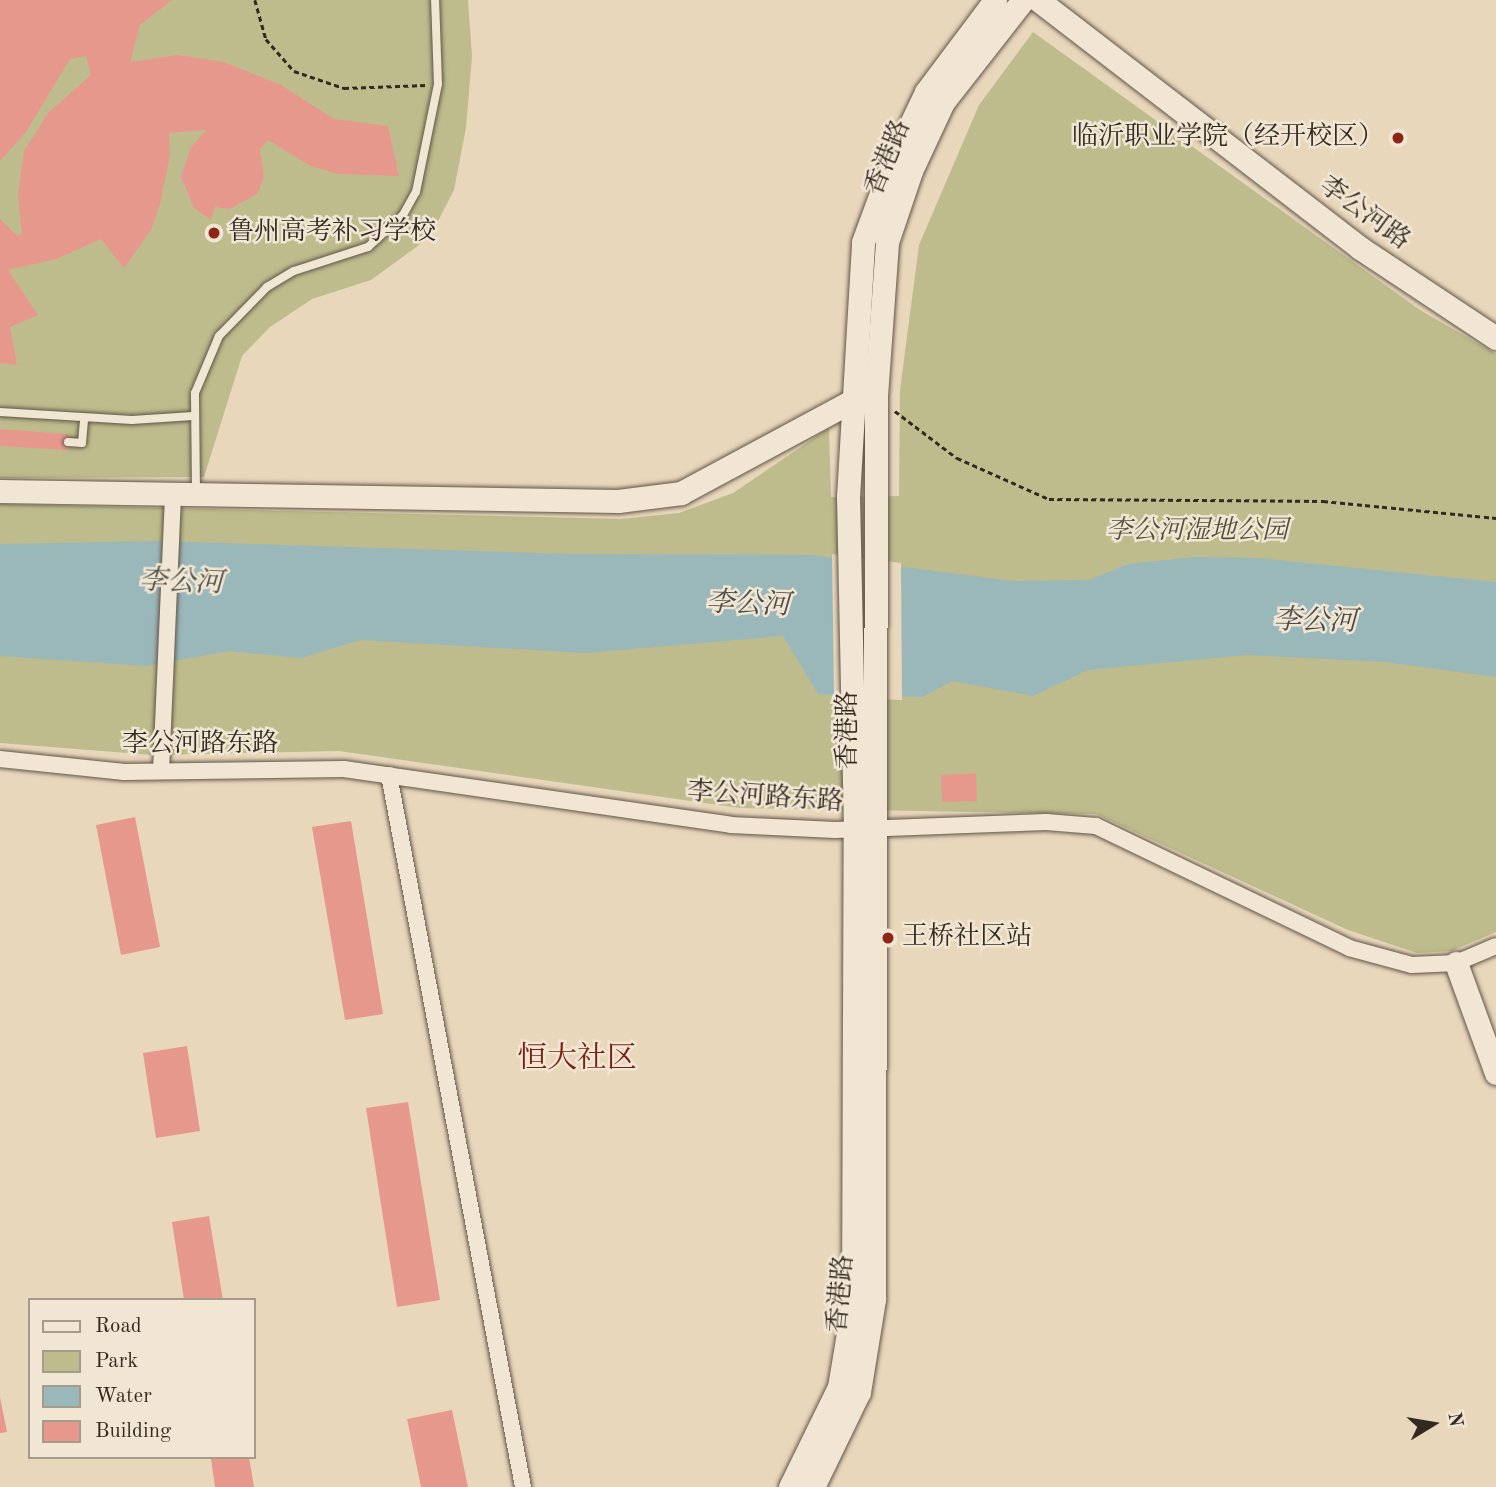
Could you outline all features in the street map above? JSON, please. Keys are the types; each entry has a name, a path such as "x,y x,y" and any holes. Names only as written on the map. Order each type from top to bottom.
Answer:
{"main road":[{"name":"香港路","path":"813,1487 859,1392 873,1298 866,830 853,749 848,497 863,242 893,161 926,92 995,0"},
{"name":"香港路","path":"790,1487 839,1387 853,1303 866,830 877,749 876,396 887,242 911,171 943,102 1023,0"},
{"name":"李公河路","path":"1038,0 1360,248 1496,338"},
{"path":"0,491 196,492 618,501 668,495 725,474 852,401"},
{"path":"1455,963 1496,1073"}],"street":[{"path":"161,771 173,492"},
{"name":"李公河路东路","path":"0,759 161,771 344,769 731,824 866,830 1046,822 1096,826 1349,948 1412,965 1455,963 1496,946"},
{"path":"389,775 523,1487"}],"lane":[{"path":"196,492 193,416 204,366 219,336 242,309 294,271 368,247 403,215 425,165 438,84 435,0"},
{"path":"0,412 84,418 193,416"},
{"path":"68,442 82,443 84,418"}],"path":[{"path":"255,0 266,39 293,71 344,88 438,84"},
{"path":"876,396 957,458 1049,499 1324,501 1496,518"}],"green space":[{"name":"鲁州高考补习学校","path":"0,0 468,0 472,56 466,128 454,190 438,221 419,245 371,280 312,299 270,327 242,356 204,477 0,478"},
{"name":"李公河湿地公园","path":"1033,32 1420,310 1496,354 1496,932 1451,951 1417,953 1348,930 1096,814 740,808 339,751 153,755 0,743 0,504 621,519 679,513 733,493 829,428 831,497 899,496 900,390 919,245 979,105"}],"water":[{"name":"李公河","path":"157,541 575,554 812,555 1012,581 1089,580 1128,564 1194,557 1258,558 1496,582 1496,677 1384,662 1248,655 1088,670 1033,696 952,681 923,697 818,694 783,636 585,653 360,640 301,658 229,651 146,666 0,656 0,544"}],"pier":[{"path":"832,554 901,563 902,700 834,698"}],"building":[{"path":"0,0 172,0 140,25 130,62 177,55 224,62 281,85 334,119 388,126 399,176 337,174 309,165 268,140 260,149 264,178 257,194 230,209 215,207 211,220 194,208 181,177 191,147 206,130 169,133 170,155 160,204 151,230 124,268 101,239 56,259 8,270 38,315 10,327 17,365 0,363 0,219 16,235 22,234 18,194 24,151 49,112 91,75 86,56 70,59 26,132 0,161"},
{"path":"0,429 68,434 67,450 0,446"},
{"path":"976,773 977,801 942,802 941,775"},
{"path":"135,817 160,947 121,955 96,825"},
{"path":"351,821 383,1014 345,1020 312,827"},
{"path":"187,1046 200,1131 156,1138 143,1053"},
{"path":"408,1102 440,1300 397,1307 366,1108"},
{"path":"209,1216 223,1298 184,1298 172,1222"},
{"path":"0,1397 7,1432 0,1433"},
{"path":"452,1410 468,1487 421,1487 407,1419"},
{"path":"211,1459 249,1459 254,1487 215,1487"}],"place":[{"name":"临沂职业学院（经开校区）","path":"1398,138"},
{"name":"鲁州高考补习学校","path":"214,233"},
{"name":"王桥社区站","path":"888,938"}],"district":[{"name":"恒大社区","path":"577,1059"}]}
